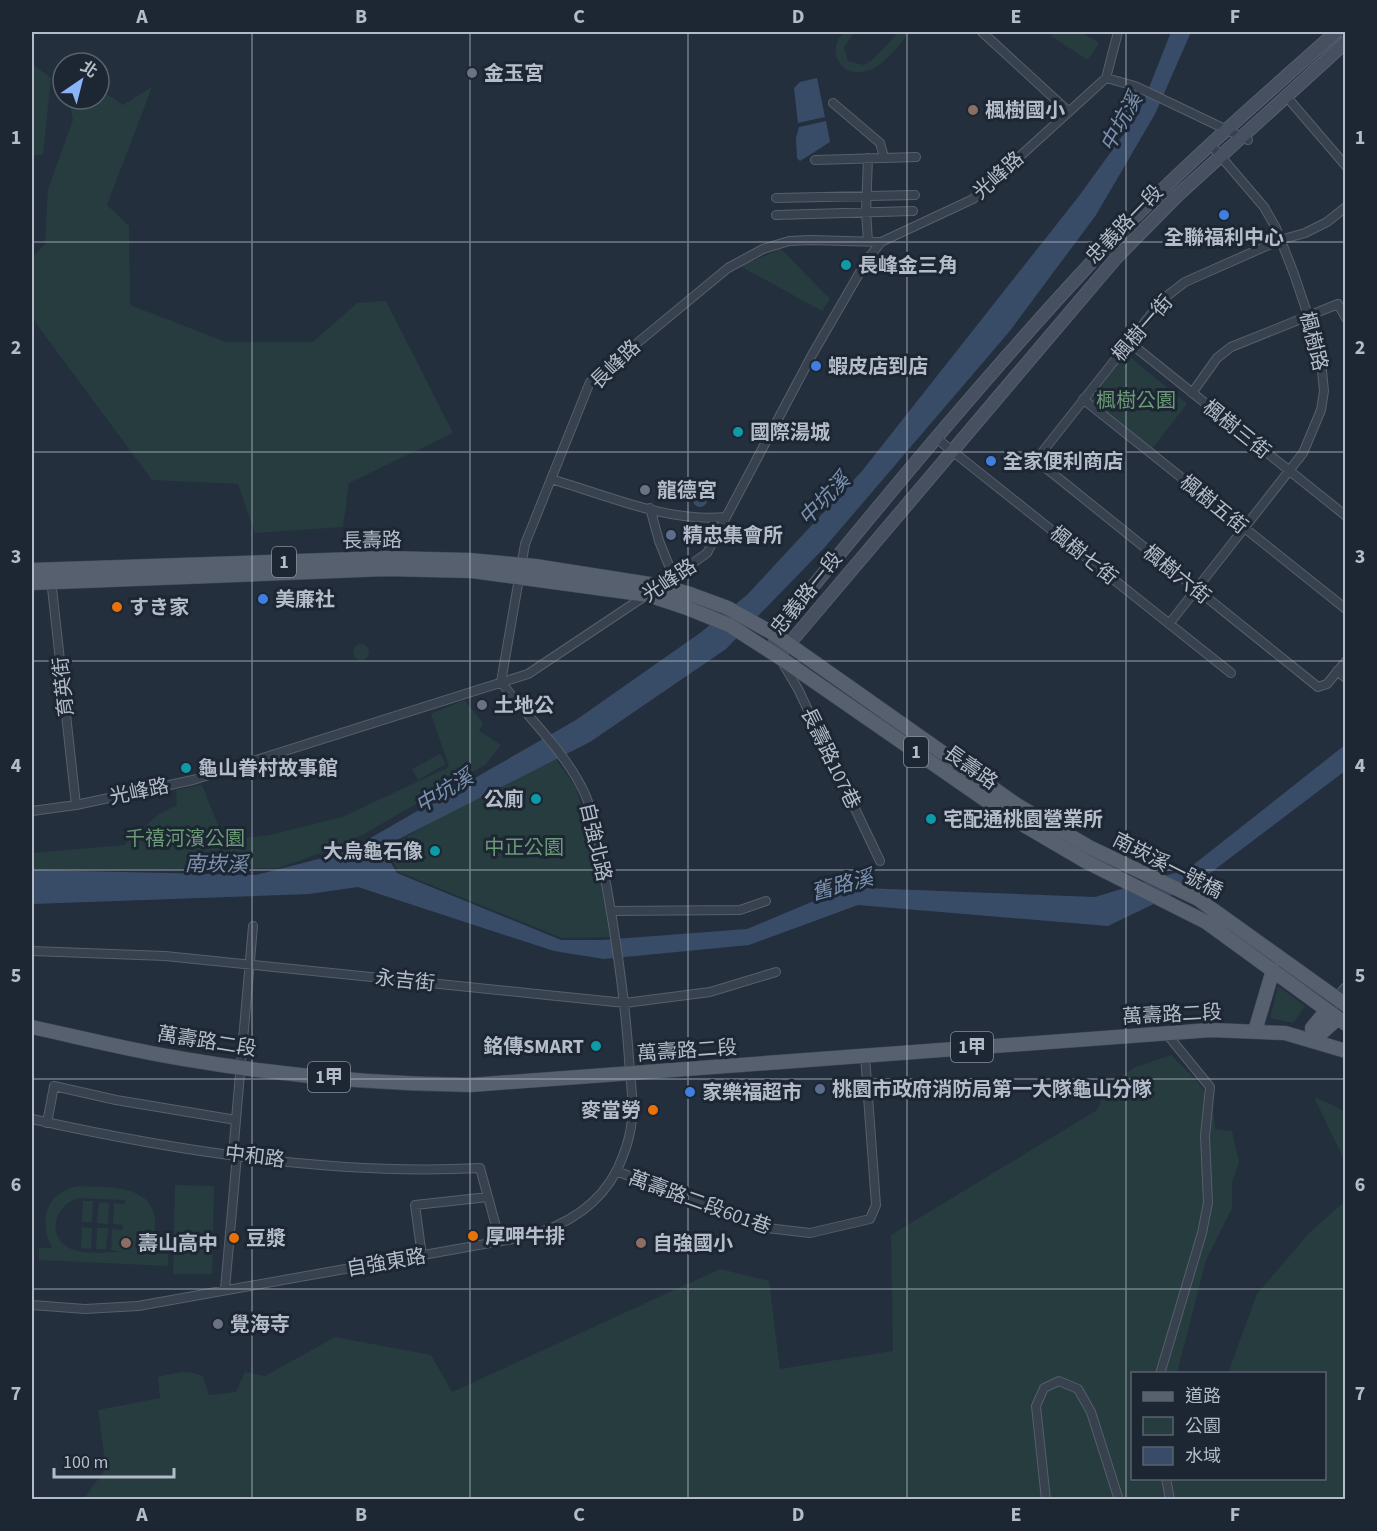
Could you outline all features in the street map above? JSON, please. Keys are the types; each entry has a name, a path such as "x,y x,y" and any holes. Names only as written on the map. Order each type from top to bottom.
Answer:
{"main road":[{"name":"忠義路一段","path":"779,657 774,634 936,438 1102,251 1227,130 1336,32"},
{"name":"忠義路一段","path":"779,657 951,450 1116,258 1221,155 1244,138 1346,42"},
{"name":"長壽路","path":"32,583 50,576 357,565 472,571 518,570 662,586 707,607 759,625 774,634 1017,805 1089,847"},
{"name":"長壽路","path":"32,570 50,576"},
{"name":"長壽路","path":"518,570 707,607 750,639 1010,817 1084,861"},
{"name":"南崁溪一號橋","path":"1089,847 1198,899 1229,919 1341,1007"},
{"name":"南崁溪一號橋","path":"1084,861 1222,933 1273,970"},
{"name":"1","path":"1273,970 1341,1007"},
{"path":"1255,1031 1273,970"},
{"path":"1314,1040 1341,1007"},
{"name":"萬壽路二段","path":"32,1028 183,1059 242,1068 419,1084 471,1085 1217,1029 1285,1033 1346,1051"}],"street":[{"path":"982,32 1068,111"},
{"path":"1118,32 1106,78 1140,88 1244,138"},
{"name":"光峰路","path":"32,811 76,805 193,780 528,674 674,578 707,553 812,355 867,260 881,242 973,199 1106,78"},
{"path":"1286,96 1346,166"},
{"path":"833,103 880,142 884,157"},
{"name":"楓樹路","path":"1169,624 1290,471 1311,437 1321,411 1324,391 1320,351 1280,240 1264,207 1211,145"},
{"path":"815,160 916,157"},
{"path":"868,158 866,212 868,240"},
{"path":"776,198 915,195"},
{"name":"楓樹一街","path":"1036,460 1163,299 1185,282 1280,240 1312,229 1346,207"},
{"path":"776,215 913,211"},
{"name":"長峰路","path":"501,682 518,570 525,544 591,382 728,268 762,249 789,241 868,240 881,242"},
{"path":"1192,393 1217,358 1231,347 1338,303 1346,318"},
{"name":"楓樹三街","path":"1129,342 1346,516"},
{"name":"楓樹五街","path":"1083,399 1346,609"},
{"name":"楓樹七街","path":"936,438 1231,673"},
{"name":"楓樹六街","path":"1036,460 1318,687 1327,684 1337,671"},
{"path":"551,479 650,508 708,519 726,517"},
{"path":"650,508 658,541 674,578"},
{"name":"育英街","path":"50,576 76,805"},
{"name":"長壽路107巷","path":"779,657 798,689 880,861"},
{"path":"1346,661 1337,671 1346,678"},
{"name":"自強北路","path":"501,682 540,726 567,764 588,802 611,911 625,1003"},
{"path":"611,911 740,910 766,901"},
{"path":"225,1290 236,1120 253,926"},
{"name":"永吉街","path":"32,951 165,956 625,1003 710,992 776,972"},
{"path":"625,1003 630,1073"},
{"path":"1161,1372 1202,1233 1208,1203 1205,1136 1210,1087 1166,1033"},
{"name":"萬壽路二段601巷","path":"616,1171 766,1228 810,1233 870,1219 876,1205 865,1056"},
{"name":"自強東路","path":"32,1305 85,1309 138,1306 422,1256 543,1232 578,1215 604,1190 616,1171 631,1128 630,1073"},
{"path":"47,1123 54,1086 116,1100 236,1120"},
{"name":"中和路","path":"32,1119 109,1137 235,1155 371,1167 480,1168 488,1197"},
{"path":"422,1256 415,1205 488,1197 500,1241"},
{"path":"1046,1500 1036,1406 1044,1388 1059,1381 1078,1389 1091,1412 1119,1500"},
{"path":"1166,1480 1170,1500"}],"green space":[{"path":"844,32 855,32 844,47 848,61 863,65 871,61 899,32 910,32 875,68 856,72 846,70 836,56 837,42"},
{"path":"1054,32 1081,32 1099,43 1088,60 1051,36"},
{"path":"32,64 51,78 43,154 32,156"},
{"path":"152,87 107,205 129,226 130,305 226,342 313,342 357,303 386,301 453,433 349,483 343,527 255,533 238,484 152,480 35,322 32,304 32,258 45,244 48,189 73,120 71,111 111,111 111,97 123,105"},
{"path":"781,249 830,299 822,311 740,266"},
{"name":"楓樹公園","path":"1125,353 1187,404 1151,450 1088,399"},
{"path":"361,644 369,652 361,660 353,652"},
{"name":"千禧河濱公園","path":"464,700 483,723 479,731 501,745 485,765 348,843 279,868 32,870 32,853 124,845 159,814 177,805 176,790 202,785 224,840 270,835 342,817 449,767 431,714"},
{"name":"中正公園","path":"551,752 576,788 595,849 610,937 562,938 399,872 391,858 396,843"},
{"path":"440,754 446,764 418,780 412,769"},
{"path":"1278,986 1305,1006 1293,1023 1270,1018"},
{"path":"1171,1055 1196,1080 1207,1096 1214,1116 1215,1129 1232,1131 1239,1162 1232,1182 1232,1208 1206,1260 1177,1372 1131,1372 1131,1480 1208,1480 1212,1482 1212,1480 1326,1480 1326,1372 1228,1372 1257,1294 1309,1233 1345,1201 1345,1499 83,1500 106,1468 98,1410 160,1398 158,1377 181,1372 203,1377 209,1395 236,1392 245,1372 265,1376 335,1337 431,1355 452,1392 720,1269 769,1281 780,1369 893,1351 891,1235 1097,1110 1107,1085 1136,1067"},
{"path":"1314,1097 1345,1111 1345,1162"},
{"path":"175,1185 214,1186 212,1274 173,1274"},
{"path":"79,1186 113,1188 136,1193 145,1199 151,1207 155,1223 151,1242 142,1253 168,1254 168,1266 39,1260 39,1248 52,1248 46,1228 48,1209 59,1194","holes":["79,1198 125,1200 125,1204 114,1203 113,1224 123,1225 123,1230 112,1229 111,1250 122,1252 81,1252 69,1248 57,1235 56,1220 64,1206 71,1201"]},
{"path":"83,1201 93,1201 92,1222 82,1222"},
{"path":"99,1202 109,1203 108,1224 97,1223"},
{"path":"82,1227 92,1228 91,1249 81,1248"},
{"path":"97,1228 108,1228 106,1249 96,1249"}],"water":[{"path":"1171,32 1191,32 1155,114 1096,215 1009,332 825,547 726,649 590,742 395,841 388,858 397,873 561,940 602,940 747,929 814,901 863,888 1095,897 1188,869 1345,745 1345,771 1197,883 1108,926 858,905 749,945 604,959 554,951 358,887 309,894 32,904 32,870 256,875 346,852 576,720 700,633 747,595 862,471 1079,196 1139,113"},
{"path":"817,78 825,117 798,123 794,88 800,82"},
{"path":"826,121 830,142 800,161 797,158 796,138 799,127"},
{"path":"697,493 703,493 707,500 703,507 697,507 693,503 693,497"}],"place":[{"name":"金玉宮","path":"472,73"},
{"name":"楓樹國小","path":"973,110"},
{"name":"全聯福利中心","path":"1224,215"},
{"name":"長峰金三角","path":"846,265"},
{"name":"蝦皮店到店","path":"816,366"},
{"name":"國際湯城","path":"738,432"},
{"name":"全家便利商店","path":"991,461"},
{"name":"龍德宮","path":"645,490"},
{"name":"精忠集會所","path":"671,535"},
{"name":"美廉社","path":"263,599"},
{"name":"すき家","path":"117,607"},
{"name":"土地公","path":"482,705"},
{"name":"龜山眷村故事館","path":"186,768"},
{"name":"公廁","path":"536,799"},
{"name":"宅配通桃園營業所","path":"931,819"},
{"name":"大烏龜石像","path":"435,851"},
{"name":"銘傳SMART","path":"596,1046"},
{"name":"桃園市政府消防局第一大隊龜山分隊","path":"820,1089"},
{"name":"家樂福超市","path":"690,1092"},
{"name":"麥當勞","path":"653,1110"},
{"name":"厚呷牛排","path":"473,1236"},
{"name":"豆漿","path":"234,1238"},
{"name":"壽山高中","path":"126,1243"},
{"name":"自強國小","path":"641,1243"},
{"name":"覺海寺","path":"218,1324"}],"water label":[{"name":"中坑溪","path":"1121,122"},
{"name":"中坑溪","path":"824,499"},
{"name":"中坑溪","path":"444,791"},
{"name":"南崁溪","path":"216,864"},
{"name":"舊路溪","path":"842,885"}]}
